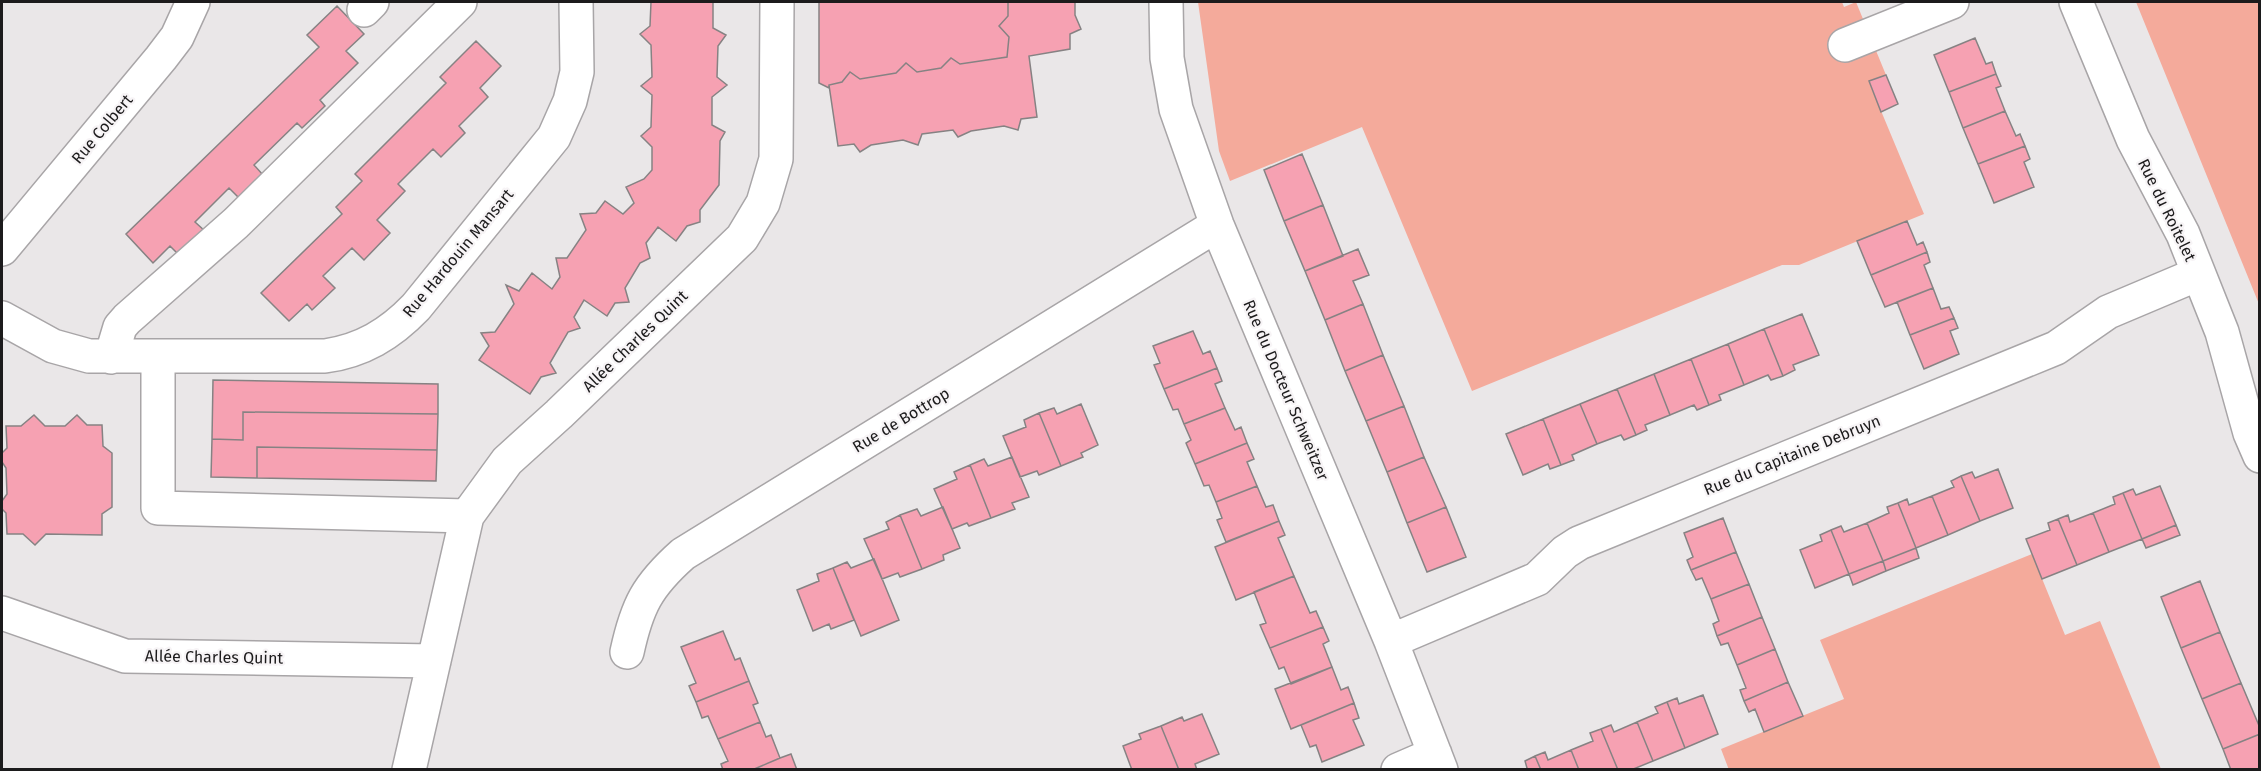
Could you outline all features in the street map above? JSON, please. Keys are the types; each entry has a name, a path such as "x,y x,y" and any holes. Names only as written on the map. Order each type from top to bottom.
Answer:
{"street":[{"name":"Rue Colbert","path":"2,249 161,58 177,37 193,2"},
{"path":"111,357 120,327 127,319 236,223 460,2"},
{"name":"Rue Hardouin Mansart","path":"2,318 53,346 89,356 324,356 342,353 376,340 405,319 554,137 570,102 577,72 576,2"},
{"name":"Allée Charles Quint","path":"409,770 467,516 507,461 742,238 763,203 776,159 777,2"},
{"name":"Rue du Docteur Schweitzer","path":"1166,2 1167,58 1173,100 1217,225 1391,641 1438,762"},
{"path":"1845,45 1952,2"},
{"name":"Rue du Roitelet","path":"2076,2 2133,139 2183,234 2223,332 2250,433 2259,456"},
{"name":"Rue de Bottrop","path":"627,652 638,610 648,591 683,555 1217,225"},
{"name":"Rue du Capitaine Debruyn","path":"1391,641 1537,579 1565,552 1588,539 2056,348 2108,312 2198,274"},
{"path":"158,356 158,508 467,516"},
{"name":"Allée Charles Quint","path":"2,613 125,656 434,661"},
{"path":"1398,770 1438,762"}],"shaded area":[{"path":"1198,2 1842,2 1844,7 1856,2 1886,75 1869,82 1924,214 1799,265 1782,265 1472,391 1362,127 1230,181 1219,151"},
{"path":"2136,2 2259,2 2259,304"},
{"path":"2032,554 2065,635 2100,621 2161,769 1729,770 1721,749 1844,699 1820,640"}],"building":[{"path":"651,2 713,2 713,28 726,35 718,46 717,77 727,85 712,97 712,125 725,132 720,141 719,185 700,210 700,222 687,226 676,241 658,227 646,243 650,258 640,263 625,288 629,302 615,303 607,316 584,300 574,317 580,328 568,332 550,363 556,373 541,377 530,394 479,360 489,346 481,333 495,332 514,304 506,285 519,291 532,273 552,289 560,277 556,258 567,258 586,230 580,214 596,213 605,201 623,214 634,203 626,187 644,179 652,170 652,147 641,136 651,127 652,95 641,86 652,77 651,45 640,34 650,26"},
{"path":"819,2 1008,2 1008,16 999,26 1009,37 1007,57 960,64 951,58 941,68 917,72 906,63 896,73 860,79 850,72 842,82 829,85 829,88 819,83"},
{"path":"1008,2 1075,2 1075,15 1081,29 1070,34 1070,49 1029,56 1037,117 1021,119 1018,130 1004,126 971,131 958,137 953,130 922,134 918,145 903,140 871,145 860,152 854,144 838,146 829,85 842,82 850,72 860,79 896,73 906,63 917,72 941,68 951,58 960,64 1007,57 1009,37 999,26 1008,16"},
{"path":"337,6 364,34 346,51 358,63 320,100 325,106 302,128 297,123 254,165 263,175 239,198 229,188 195,222 206,232 180,256 170,246 153,263 126,234 319,47 307,35"},
{"path":"1975,38 1986,64 1992,62 1996,74 1949,92 1934,55"},
{"path":"476,41 501,66 480,88 488,97 459,126 465,133 441,157 433,149 398,184 405,191 377,220 390,233 364,260 352,248 323,276 335,288 312,310 307,304 289,321 261,293 342,214 336,207 362,181 355,174 446,83 440,77"},
{"path":"1996,74 2001,86 1996,88 2005,111 1963,128 1949,92"},
{"path":"1886,75 1898,104 1881,112 1869,81"},
{"path":"2005,111 2016,136 2020,134 2025,146 1978,164 1963,128"},
{"path":"2025,146 2030,159 2024,162 2034,187 1994,203 1978,164"},
{"path":"1302,154 1323,205 1284,221 1264,170"},
{"path":"1323,205 1343,256 1305,271 1284,221"},
{"path":"1907,221 1917,245 1923,242 1927,252 1871,275 1857,241"},
{"path":"1358,249 1369,275 1353,281 1363,304 1325,320 1305,271"},
{"path":"1927,252 1930,262 1924,265 1933,288 1885,307 1871,275"},
{"path":"1933,288 1941,309 1949,307 1954,318 1910,335 1897,302"},
{"path":"1363,304 1383,355 1345,371 1325,320"},
{"path":"1802,314 1819,355 1793,365 1795,370 1783,376 1764,329"},
{"path":"1954,318 1958,328 1950,331 1959,354 1924,369 1910,335"},
{"path":"1764,329 1783,376 1771,380 1768,375 1744,385 1728,344"},
{"path":"1193,331 1203,354 1210,351 1217,368 1164,389 1154,365 1160,363 1153,346"},
{"path":"1728,344 1744,385 1719,395 1721,400 1709,405 1691,359"},
{"path":"1383,355 1404,406 1366,421 1345,371"},
{"path":"1691,359 1709,405 1697,410 1694,405 1670,415 1654,374"},
{"path":"1217,368 1222,381 1215,384 1225,408 1184,424 1178,409 1173,410 1164,389"},
{"path":"1654,374 1670,415 1645,425 1647,430 1636,435 1617,389"},
{"path":"213,380 438,384 438,414 243,412 243,440 212,439"},
{"path":"1617,389 1636,435 1624,440 1621,435 1597,444 1580,404"},
{"path":"1081,404 1098,445 1081,453 1083,457 1061,466 1039,413 1054,408 1057,414"},
{"path":"1580,404 1597,444 1572,455 1574,460 1561,465 1543,419"},
{"path":"1404,406 1424,457 1387,472 1366,421"},
{"path":"1225,408 1235,430 1241,427 1247,443 1195,464 1186,443 1191,440 1184,424"},
{"path":"243,412 438,414 437,450 257,447 257,478 211,477 212,439 243,440"},
{"path":"1039,413 1061,466 1039,475 1037,471 1020,477 1003,436 1026,427 1024,420"},
{"path":"34,415 45,426 65,426 77,415 87,425 102,425 103,446 112,453 112,507 102,514 102,535 46,534 35,545 23,534 7,534 6,513 2,509 2,501 7,494 6,468 2,462 2,453 7,448 6,426 21,426"},
{"path":"1543,419 1561,465 1550,469 1548,464 1523,475 1506,434"},
{"path":"1247,443 1254,459 1247,462 1257,486 1216,502 1209,485 1204,486 1195,464"},
{"path":"257,447 437,450 436,481 257,478"},
{"path":"1012,457 1029,497 1012,503 1015,509 991,518 970,465 984,459 988,466"},
{"path":"1424,457 1446,507 1407,523 1387,472"},
{"path":"970,465 991,518 952,529 934,489 957,479 954,472"},
{"path":"1998,469 2013,508 1980,521 1961,476 1972,472 1975,478"},
{"path":"1961,476 1980,521 1948,535 1932,496 1954,487 1951,481"},
{"path":"1257,486 1266,507 1273,505 1279,521 1226,542 1217,520 1222,518 1216,502"},
{"path":"2160,486 2176,525 2142,539 2123,493 2133,489 2136,495"},
{"path":"2123,493 2142,539 2109,552 2093,513 2115,504 2113,497"},
{"path":"1932,496 1948,535 1916,548 1898,503 1907,499 1909,505"},
{"path":"1898,503 1916,548 1883,561 1867,523 1889,513 1887,507"},
{"path":"943,507 960,548 943,555 944,560 922,569 900,515 917,509 921,516"},
{"path":"1446,507 1466,557 1427,572 1407,523"},
{"path":"2093,513 2109,552 2077,565 2058,519 2068,515 2070,522"},
{"path":"900,515 922,569 900,577 898,573 882,579 864,539 889,529 886,522"},
{"path":"1723,518 1736,552 1691,570 1687,560 1693,557 1684,533"},
{"path":"2058,519 2077,565 2042,579 2026,539 2050,530 2048,523"},
{"path":"1279,521 1285,535 1278,538 1294,576 1236,600 1215,547"},
{"path":"1867,523 1883,561 1849,574 1831,530 1841,526 1844,532"},
{"path":"2176,525 2180,535 2146,548 2142,539"},
{"path":"1831,530 1849,574 1815,588 1800,550 1822,541 1820,535"},
{"path":"1916,548 1919,558 1886,571 1883,561"},
{"path":"1736,552 1749,584 1711,599 1702,578 1696,580 1691,570"},
{"path":"874,559 899,620 861,636 833,568 847,562 851,568"},
{"path":"1883,561 1886,571 1853,585 1849,574"},
{"path":"833,568 854,620 831,629 829,624 813,631 797,590 819,581 817,574"},
{"path":"1294,576 1310,613 1316,611 1323,627 1270,648 1260,625 1266,623 1254,592"},
{"path":"2200,581 2220,632 2181,648 2161,597"},
{"path":"1749,584 1762,617 1717,636 1713,624 1719,621 1711,599"},
{"path":"1762,617 1775,649 1737,665 1728,643 1721,645 1717,636"},
{"path":"1323,627 1329,641 1323,644 1332,667 1291,684 1284,667 1279,669 1270,648"},
{"path":"723,631 735,660 740,658 749,681 696,702 689,686 696,683 681,647"},
{"path":"2220,632 2241,683 2202,699 2181,648"},
{"path":"1775,649 1788,682 1744,701 1740,690 1746,688 1737,665"},
{"path":"1332,667 1341,690 1348,687 1354,703 1291,729 1275,689"},
{"path":"749,681 758,703 753,705 760,722 718,739 708,716 702,718 696,702"},
{"path":"1788,682 1803,716 1764,732 1755,709 1749,712 1744,701"},
{"path":"2241,683 2260,728 2260,734 2223,749 2202,699"},
{"path":"1703,695 1718,734 1685,748 1667,702 1677,698 1679,704"},
{"path":"1667,702 1685,748 1653,761 1637,722 1658,713 1655,707"},
{"path":"1354,703 1359,718 1353,720 1364,745 1322,762 1316,745 1310,747 1301,725"},
{"path":"1202,714 1219,754 1195,764 1197,770 1179,770 1161,726 1182,717 1184,721"},
{"path":"760,722 766,737 771,735 780,758 752,770 723,770 721,764 728,761 718,739"},
{"path":"1637,722 1653,761 1631,770 1618,770 1601,729 1611,725 1614,732"},
{"path":"1161,726 1179,770 1132,770 1123,746 1141,739 1139,734"},
{"path":"1601,729 1618,770 1579,770 1571,750 1593,741 1590,733"},
{"path":"2260,734 2260,770 2231,770 2223,749"},
{"path":"1571,750 1579,770 1541,770 1535,756 1545,752 1548,760"},
{"path":"791,754 797,770 752,770 780,758"},
{"path":"1535,756 1541,770 1524,770 1527,768 1525,761"}]}
